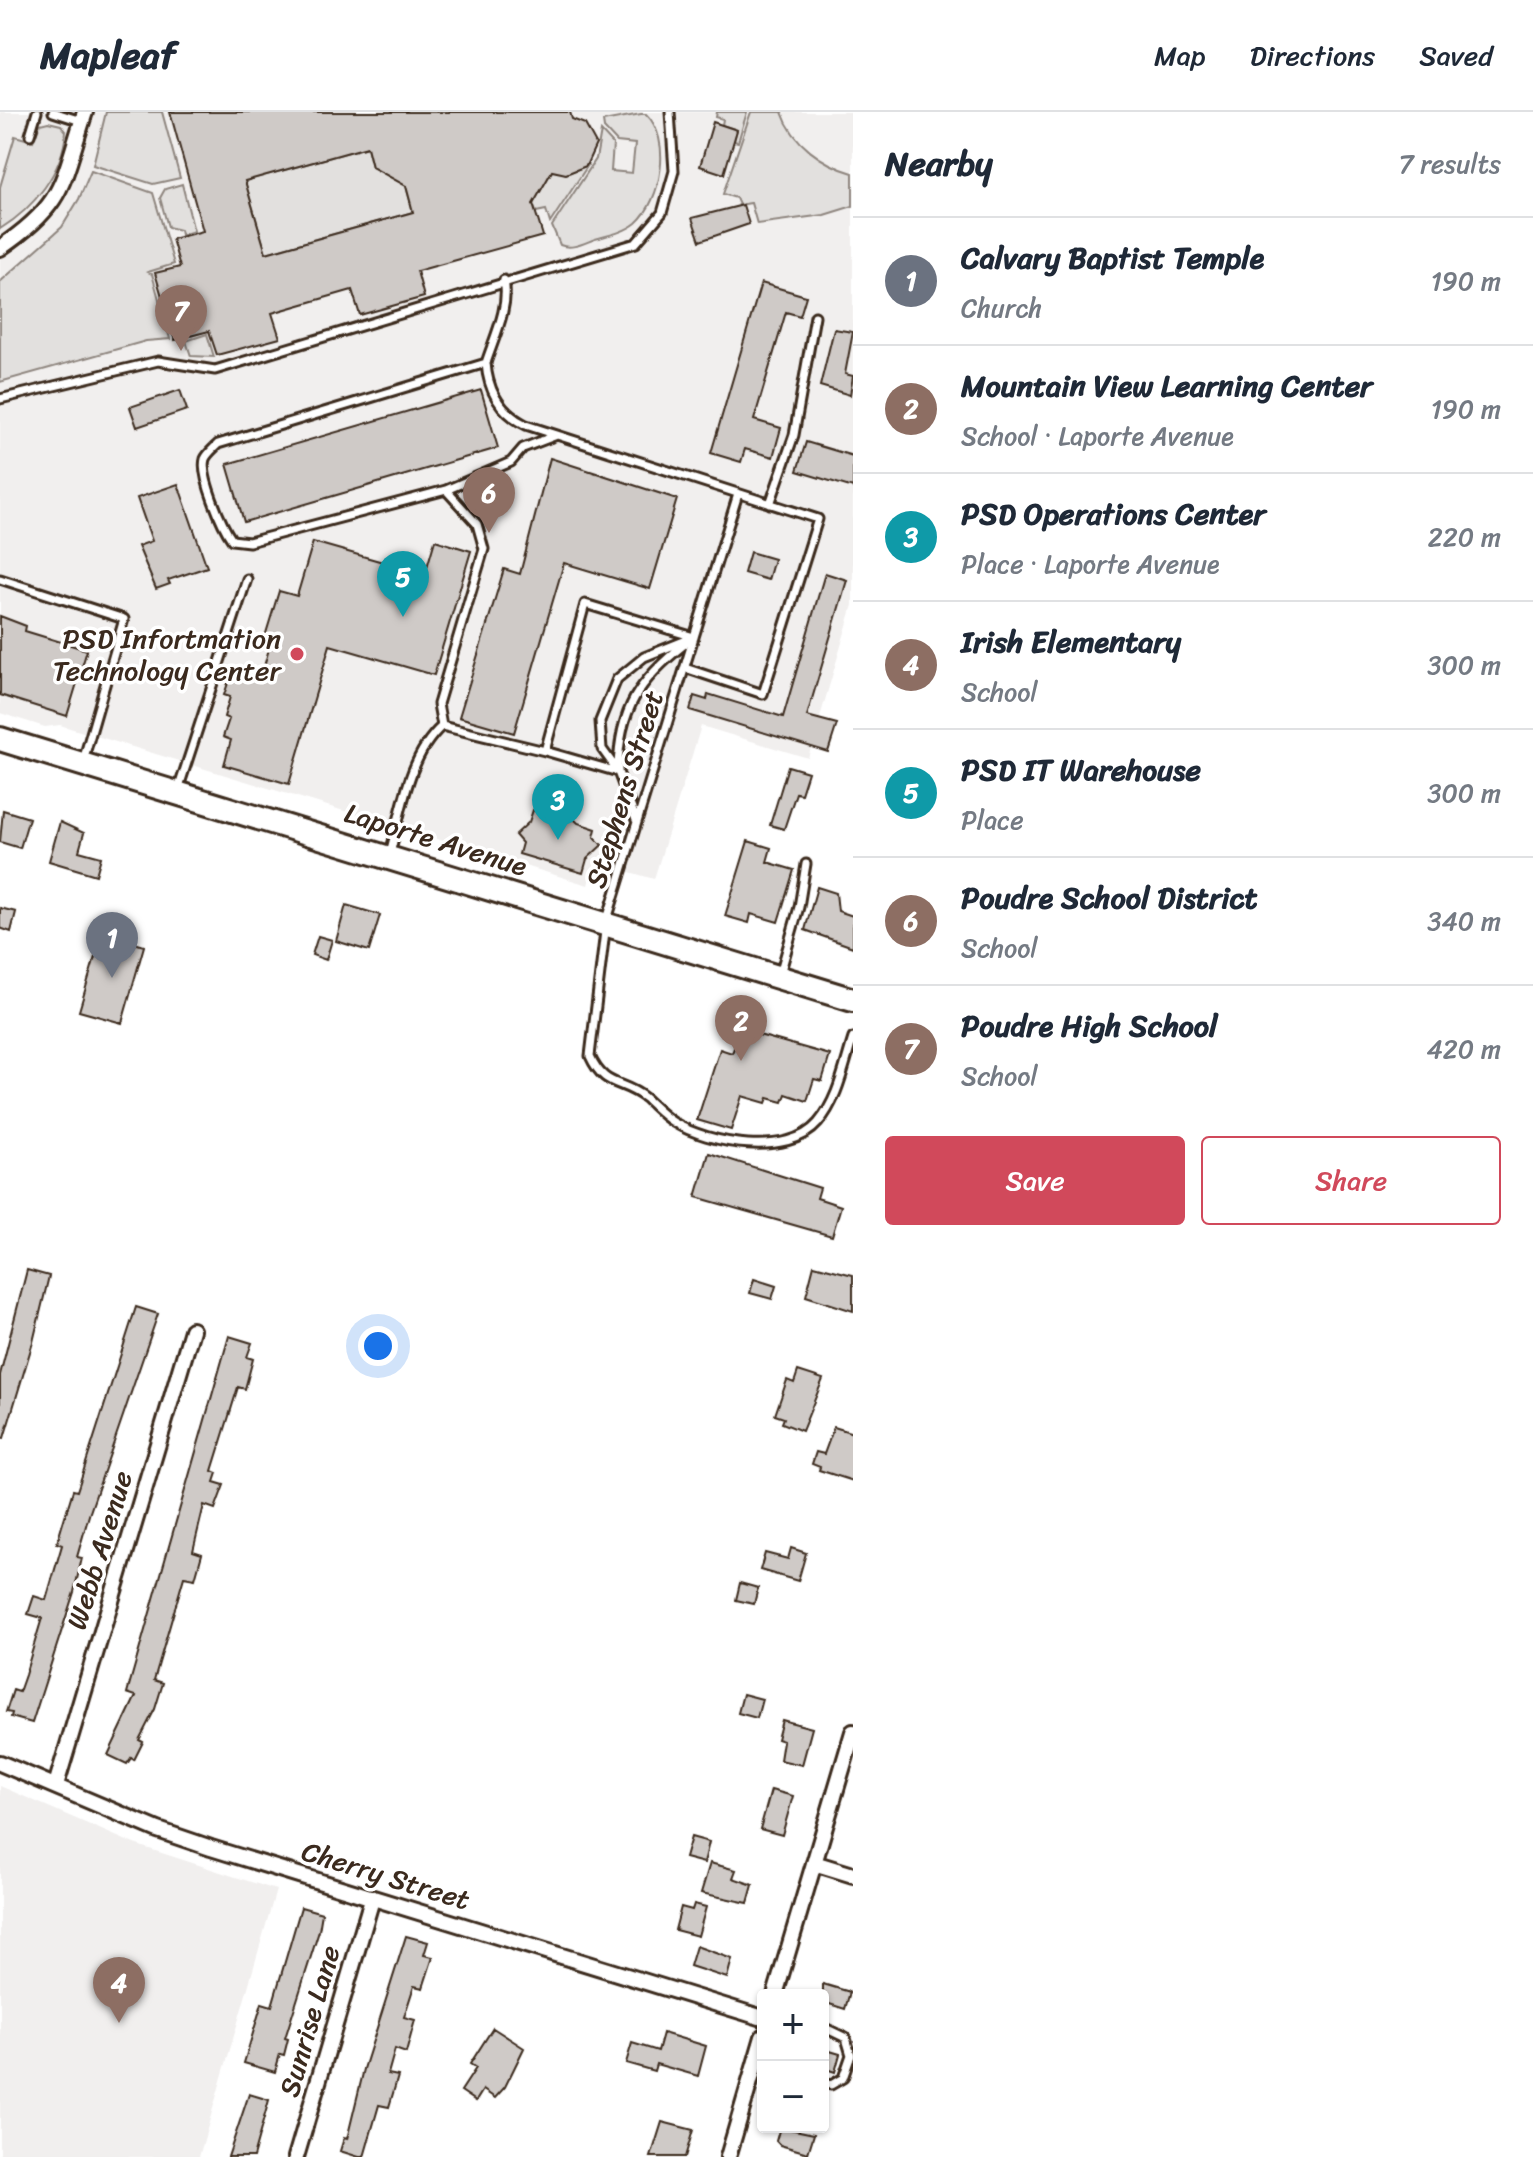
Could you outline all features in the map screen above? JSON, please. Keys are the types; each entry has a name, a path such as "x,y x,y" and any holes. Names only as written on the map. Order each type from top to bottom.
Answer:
{"street":[{"path":"0,248 42,217 55,200 84,116"},
{"name":"Laporte Avenue","path":"0,739 389,855 853,1000"},
{"name":"Webb Avenue","path":"56,1785 192,1330"},
{"path":"777,1989 853,1732"},
{"name":"Cherry Street","path":"0,1763 158,1830 757,2016"},
{"path":"814,1863 853,1875"},
{"name":"Sunrise Lane","path":"296,2157 372,1899"},
{"path":"728,2157 757,2071"}],"lane":[{"path":"30,135 37,112"},
{"path":"53,112 84,116"},
{"path":"0,399 158,361 215,370 504,280 636,243 662,213 674,171 670,112"},
{"path":"504,280 507,290 503,310 486,363 487,379 497,400 511,418 818,519 763,694 685,668"},
{"path":"770,504 794,435 815,316"},
{"path":"486,363 218,444 206,457 204,469 223,527 232,540 249,542 446,490 511,462 523,448 557,435"},
{"path":"442,726 438,704 484,549 477,524 446,490"},
{"name":"Stephens Street","path":"738,494 606,923 590,1056 597,1071 608,1082 633,1089 673,1122 727,1142 781,1143 799,1137 817,1125 832,1103 853,1038"},
{"path":"0,579 124,619 82,763"},
{"path":"178,792 247,579"},
{"path":"545,751 585,604 694,637"},
{"path":"618,772 619,748 635,693 652,670 694,637"},
{"path":"637,823 618,772 602,749 600,721 617,679 644,657 694,637"},
{"path":"442,726 618,772"},
{"path":"389,855 417,758 427,739 442,726"},
{"path":"779,976 799,907 806,864"},
{"path":"829,2030 846,2038 851,2055 843,2078 829,2084"}],"shaded area":[{"path":"0,112 853,112 853,605 808,758 701,726 654,879 595,862 588,885 60,725 45,727 0,713"},
{"path":"106,112 162,112 180,178 153,184 93,165"},
{"path":"717,112 747,112 738,142 734,141 737,130 722,125 723,119 716,117"},
{"path":"751,112 782,112 793,134 810,151 830,164 853,173 853,206 824,215 757,224 751,203 739,205 736,198 723,194"},
{"path":"646,114 654,125 661,153 657,185 645,213 622,231 578,245 560,245 552,226 596,159 601,131 613,144 611,171 632,173 635,144 617,142 604,128 603,121"},
{"path":"40,124 61,125 66,131 59,161 35,200 0,229 0,187 15,136 33,141"},
{"path":"367,147 372,167 406,186 413,212 266,253 245,181"},
{"path":"588,165 550,223 546,210 536,212 533,204 553,169 566,174"},
{"path":"91,171 153,193 174,264 148,272 152,274 170,339 146,341 0,382 0,282 62,227"},
{"path":"182,184 194,231 181,235 180,230 168,227 160,198 165,189"},
{"path":"207,334 214,357 191,356 186,341"},
{"path":"0,1786 134,1844 276,1890 199,2157 0,2157"}],"building":[{"path":"170,112 570,112 572,119 585,124 596,144 586,166 566,174 552,171 533,204 543,236 417,271 424,297 360,315 352,290 272,313 280,338 217,355 209,331 175,340 155,273 180,267 172,239 203,231","holes":["367,147 372,167 406,186 413,212 266,253 245,181"]},
{"path":"713,122 737,130 724,174 700,166"},
{"path":"743,205 749,224 700,241 692,218"},
{"path":"761,283 806,296 800,316 786,312 754,420 781,428 773,457 745,449 741,462 711,453"},
{"path":"834,329 853,332 845,374 853,376 850,395 820,386"},
{"path":"180,390 187,410 137,427 130,407"},
{"path":"481,390 498,448 244,522 227,464"},
{"path":"806,442 853,456 853,488 797,471"},
{"path":"550,458 677,499 650,589 564,563 514,733 459,717 504,569 520,574"},
{"path":"178,484 207,567 168,580 170,584 156,589 138,546 152,541 137,498"},
{"path":"435,540 471,551 434,675 330,645 289,784 224,765 231,740 223,737 229,719 224,717 230,697 224,695 230,677 236,679 239,667 262,673 271,642 264,640 279,591 297,596 313,542 425,574"},
{"path":"750,552 774,559 768,580 744,573"},
{"path":"825,573 847,580 807,716 837,724 828,752 690,710 694,696 707,700 708,694 783,717"},
{"path":"0,616 26,626 25,631 87,650 67,716 0,695"},
{"path":"788,766 808,772 801,794 796,793 784,829 770,825"},
{"path":"3,810 29,818 20,848 0,842"},
{"path":"533,810 562,818 568,813 578,823 596,829 594,837 602,845 587,859 583,873 519,854 522,843 515,835 529,822"},
{"path":"60,822 84,833 79,851 101,857 96,875 49,861"},
{"path":"748,841 771,848 767,862 794,870 778,922 751,914 749,923 725,916"},
{"path":"817,887 836,893 838,911 853,916 853,947 805,930"},
{"path":"346,905 380,915 369,951 336,941"},
{"path":"0,908 16,912 11,932 0,928"},
{"path":"102,933 144,946 122,1023 79,1011"},
{"path":"318,936 332,940 326,960 312,955"},
{"path":"741,1030 830,1055 822,1081 814,1079 807,1101 786,1094 783,1102 768,1098 766,1103 742,1096 731,1130 697,1120 720,1049 732,1053"},
{"path":"709,1153 820,1188 817,1198 841,1206 832,1236 696,1197"},
{"path":"814,1265 853,1275 853,1311 806,1296"},
{"path":"27,1270 49,1276 4,1438 0,1438 0,1375"},
{"path":"754,1279 776,1286 772,1299 750,1293"},
{"path":"136,1307 158,1314 89,1515 77,1557 82,1558 74,1592 32,1723 11,1717 12,1713 6,1712 13,1690 19,1692 42,1618 28,1614 34,1596 46,1600 62,1545 57,1543 73,1490 77,1491"},
{"path":"229,1336 252,1343 247,1357 253,1359 245,1389 238,1387 212,1471 217,1473 214,1482 224,1485 215,1509 204,1505 193,1551 202,1554 195,1579 184,1577 154,1680 163,1683 155,1709 139,1740 143,1742 134,1760 131,1758 127,1764 108,1755 136,1696 127,1693"},
{"path":"798,1371 823,1379 802,1431 782,1423 784,1418 775,1415 787,1380 794,1383"},
{"path":"834,1427 853,1433 853,1481 819,1470 820,1467 812,1464 816,1452 824,1454"},
{"path":"791,1548 806,1553 798,1581 760,1570 765,1553 788,1559"},
{"path":"740,1583 758,1588 754,1604 736,1600"},
{"path":"743,1694 762,1699 757,1718 738,1713"},
{"path":"782,1720 812,1728 802,1765 780,1760 783,1741 777,1739"},
{"path":"771,1790 793,1796 782,1835 760,1829"},
{"path":"691,1837 709,1842 704,1863 685,1858"},
{"path":"710,1863 736,1870 733,1878 753,1885 748,1903 701,1893"},
{"path":"694,1904 706,1907 698,1936 675,1930 681,1907 692,1910"},
{"path":"301,1907 322,1913 285,2038 288,2039 284,2055 280,2054 275,2072 244,2063 262,2003 272,2006"},
{"path":"406,1936 428,1942 424,1955 433,1957 423,1988 414,1986 404,2017 415,2020 406,2053 395,2049 388,2074 398,2076 389,2107 379,2105 364,2157 359,2157 340,2151 344,2138 347,2139 364,2069"},
{"path":"696,1946 732,1959 727,1978 690,1966"},
{"path":"823,1984 850,1992 845,2009 829,2004 829,1989 823,1989"},
{"path":"493,2028 524,2048 505,2087 495,2098 483,2090 476,2101 461,2091 476,2068 470,2064"},
{"path":"663,2033 706,2046 698,2076 656,2064 654,2071 626,2063 632,2043 658,2051"},
{"path":"829,2051 840,2054 835,2072 829,2070"},
{"path":"249,2094 269,2100 253,2157 228,2157"},
{"path":"662,2122 693,2130 685,2157 651,2157"},
{"path":"778,2133 814,2134 808,2153 776,2141"}],"place":[{"name":"Poudre High School","path":"181,351"},
{"name":"Poudre School District","path":"489,533"},
{"name":"PSD IT Warehouse","path":"403,617"},
{"name":"PSD Infortmation Technology Center","path":"297,654"},
{"name":"PSD Operations Center","path":"558,840"},
{"name":"Calvary Baptist Temple","path":"112,978"},
{"name":"Mountain View Learning Center","path":"741,1061"},
{"name":"Irish Elementary","path":"119,2023"}]}
